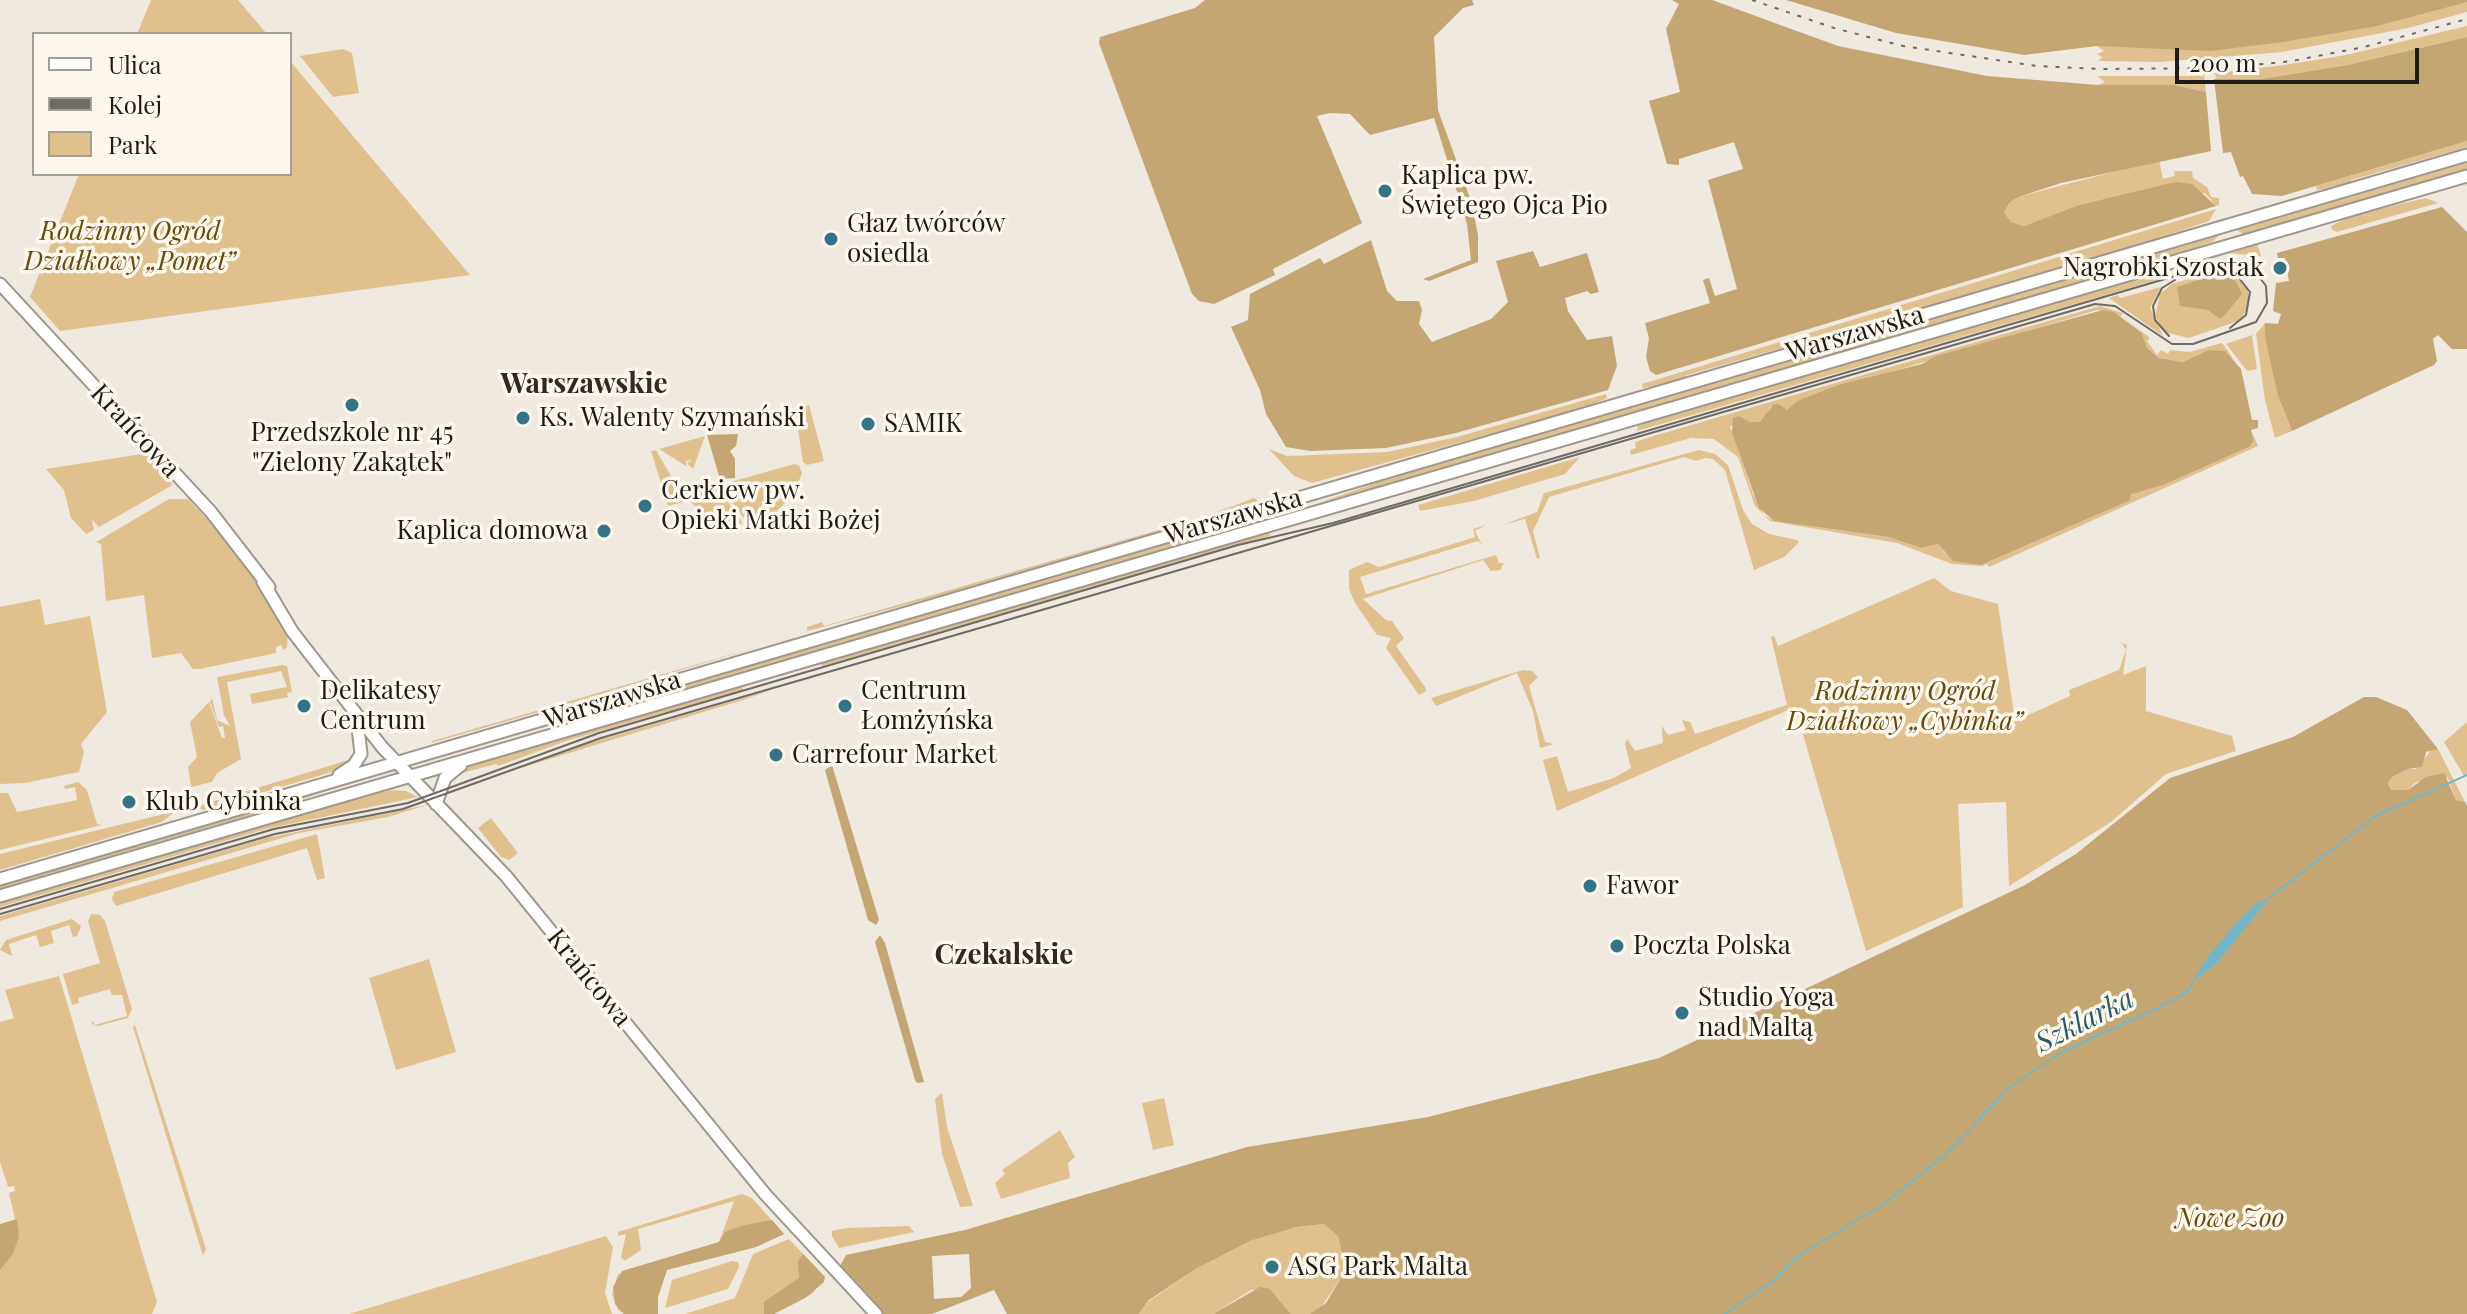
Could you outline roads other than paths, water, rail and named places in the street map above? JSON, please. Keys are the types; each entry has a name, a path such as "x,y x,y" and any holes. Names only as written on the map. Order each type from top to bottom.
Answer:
{"main road":[{"name":"Warszawska","path":"0,879 325,783 372,774 396,763 2467,155"},
{"name":"Warszawska","path":"0,896 2467,176"},
{"name":"Krańcowa","path":"0,284 211,512 281,602 303,641 354,711 396,763 506,876 765,1194 876,1314"},
{"path":"325,783 350,769 361,754 354,711"},
{"path":"408,776 431,753"},
{"path":"436,804 447,776 476,757"},
{"path":"361,790 372,774"},
{"path":"361,790 418,787"}],"water":[{"path":"2270,897 2216,964 2191,983 2238,921 2254,905"}],"waterway":[{"name":"Szklarka","path":"2269,898 2374,817 2467,775"},
{"name":"Szklarka","path":"1725,1314 1773,1281 1798,1256 1885,1203 1946,1154 2011,1086 2062,1052 2158,1008 2184,994 2193,984"}],"tram line":[{"path":"0,909 274,829 408,803 599,733 1238,545 1333,523 2223,262 2237,261 2251,266 2266,286 2267,303 2256,322 2193,344 2172,344 2115,306 2095,304 601,738 403,809 275,834 0,914"},
{"path":"2214,270 2235,273 2250,292 2246,315 2230,328"},
{"path":"2169,336 2155,320 2153,306 2162,288 2175,280"}],"railway":[{"path":"1752,0 1834,28 1903,46 2037,66 2100,69 2224,68 2292,61 2364,47 2467,19"}],"place":[{"name":"Kaplica pw. Świętego Ojca Pio","path":"1385,191"},
{"name":"Głaz twórców osiedla","path":"831,239"},
{"name":"Nagrobki Szostak","path":"2280,268"},
{"name":"Przedszkole nr 45 \"Zielony Zakątek\"","path":"352,405"},
{"name":"Ks. Walenty Szymański","path":"523,418"},
{"name":"SAMIK","path":"868,424"},
{"name":"Cerkiew pw. Opieki Matki Bożej","path":"645,506"},
{"name":"Kaplica domowa","path":"604,531"},
{"name":"Delikatesy Centrum","path":"304,706"},
{"name":"Centrum Łomżyńska","path":"845,706"},
{"name":"Carrefour Market","path":"776,755"},
{"name":"Klub Cybinka","path":"129,802"},
{"name":"Fawor","path":"1590,886"},
{"name":"Poczta Polska","path":"1617,946"},
{"name":"Studio Yoga nad Maltą","path":"1682,1013"},
{"name":"ASG Park Malta","path":"1272,1267"}],"district":[{"name":"Warszawskie","path":"584,384"},
{"name":"Czekalskie","path":"1004,955"}],"park label":[{"name":"Rodzinny Ogród Działkowy „Pomet”","path":"130,247"},
{"name":"Rodzinny Ogród Działkowy „Cybinka”","path":"1905,707"},
{"name":"Nowe Zoo","path":"2230,1219"}]}
